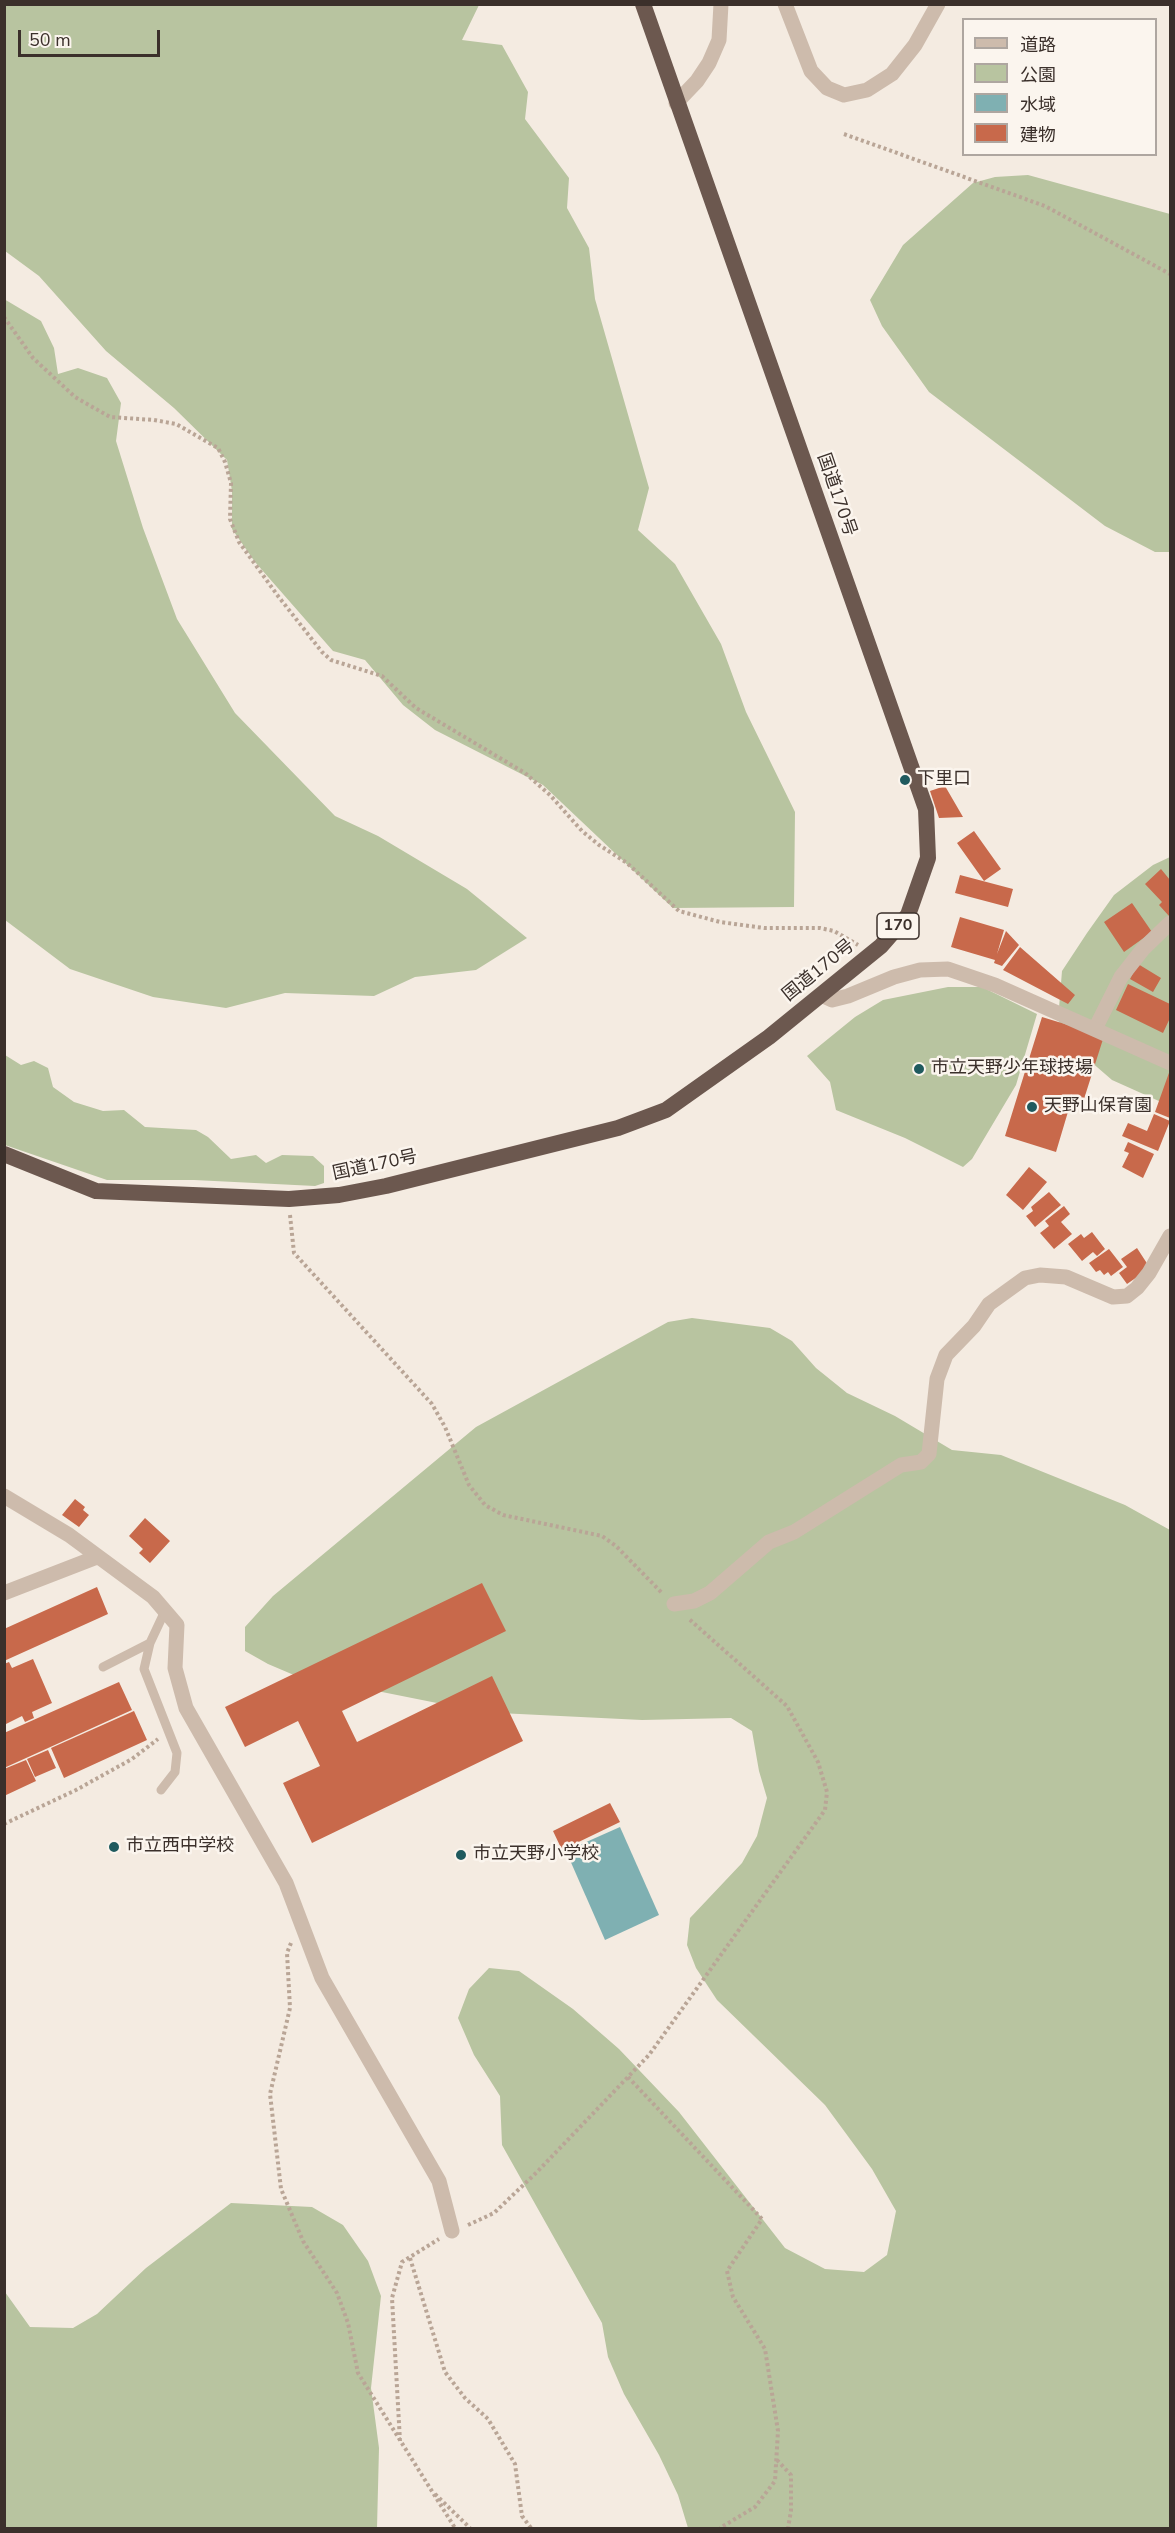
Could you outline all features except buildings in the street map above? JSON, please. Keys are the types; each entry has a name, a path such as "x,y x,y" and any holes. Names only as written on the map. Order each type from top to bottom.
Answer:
{"highway":[{"name":"国道170号","path":"4,1154 96,1191 289,1199 339,1195 386,1186 618,1128 666,1110 769,1037 871,954 908,915 928,858 926,809 643,4"}],"street":[{"path":"676,103 697,81 709,63 719,40 721,4"},
{"path":"785,4 811,71 827,88 844,95 867,90 892,74 915,45 938,4"},
{"path":"1095,1029 1121,977 1143,950 1170,923"},
{"path":"821,995 832,1000 912,972 948,969 995,985 1170,1063"},
{"path":"674,1604 694,1601 710,1593 769,1542 795,1532 900,1465 921,1462 929,1454 937,1379 946,1355 975,1326 989,1304 1025,1278 1040,1275 1066,1277 1113,1296 1127,1296 1149,1273 1170,1236"},
{"path":"4,1496 69,1535 153,1598 177,1625 174,1668 186,1708 286,1883 322,1978 439,2181 452,2231"},
{"path":"4,1593 97,1557"}],"lane":[{"path":"161,1790 175,1772 177,1753 144,1669 150,1643 165,1611"},
{"path":"103,1667 150,1643"}],"path":[{"path":"844,134 1045,206 1170,274"},
{"path":"4,317 33,358 75,397 110,417 177,424 218,448 231,483 230,519 239,542 278,596 330,660 382,676 416,708 525,773 550,795 582,831 598,845 627,863 679,911 720,922 764,927 820,928 834,932 871,954"},
{"path":"289,1199 294,1253 432,1404 445,1427 469,1485 485,1505 503,1515 602,1536 616,1545 674,1604 787,1707 818,1762 827,1792 825,1810 649,2055 537,2172 494,2213 473,2224 452,2231 402,2262 392,2298 400,2441"},
{"path":"4,1824 76,1790 132,1759 168,1728"},
{"path":"299,1916 287,1953 290,2008 270,2094 281,2189 303,2241 337,2293 348,2323 358,2373 455,2529"},
{"path":"628,2077 762,2219 727,2271 733,2297 765,2349 778,2431 775,2481 755,2507 720,2529"},
{"path":"410,2258 445,2372 465,2398 488,2420 515,2464 522,2516 531,2529"},
{"path":"776,2459 791,2475 791,2511 788,2529"},
{"path":"430,2489 470,2529"}],"green space":[{"path":"5,4 479,5 462,40 502,45 528,92 525,119 569,178 567,208 589,248 595,299 649,488 638,530 675,564 721,644 746,712 795,812 794,907 673,908 543,785 435,730 403,705 365,660 333,651 255,562 232,529 232,491 227,460 174,408 106,351 39,276 5,251"},
{"path":"1028,175 1170,214 1170,552 1155,552 1105,526 929,392 882,326 870,300 903,245 973,183 995,177"},
{"path":"4,299 41,321 54,348 58,374 78,368 107,378 121,403 116,441 143,528 177,619 235,713 335,816 378,836 467,889 527,938 476,970 415,977 374,996 285,993 226,1008 153,997 70,969 5,920"},
{"path":"1170,857 1170,1106 1112,1080 1075,1048 1058,1020 1062,971 1087,933 1114,895 1153,865"},
{"name":"市立天野少年球技場","path":"948,987 982,987 1037,1014 1016,1085 972,1159 963,1167 905,1138 836,1110 830,1082 807,1056 855,1017 883,1000"},
{"path":"5,1055 21,1065 34,1061 48,1068 53,1087 74,1102 103,1111 124,1110 145,1127 196,1130 208,1137 231,1159 256,1155 266,1163 282,1155 313,1156 324,1166 324,1183 315,1186 194,1180 107,1180 5,1145"},
{"path":"692,1318 770,1328 792,1341 816,1368 847,1393 895,1416 952,1450 1001,1455 1125,1505 1170,1530 1170,2528 688,2528 678,2495 659,2455 624,2394 608,2357 602,2323 502,2145 500,2096 474,2055 458,2018 469,1989 489,1968 519,1971 573,2009 619,2049 679,2112 785,2248 825,2269 864,2272 887,2255 896,2211 872,2169 825,2105 717,2000 696,1968 687,1945 690,1918 742,1863 757,1836 767,1798 759,1771 752,1731 731,1718 642,1720 499,1713 362,1688 308,1681 268,1664 245,1651 245,1627 273,1596 476,1427 668,1322"},
{"path":"231,2203 312,2207 343,2225 368,2261 381,2296 371,2388 379,2448 377,2528 5,2528 5,2292 30,2327 73,2328 97,2314 146,2268"}],"water":[{"path":"620,1827 659,1915 605,1940 566,1851"}],"place":[{"name":"下里口","path":"905,780"},
{"name":"市立天野少年球技場","path":"919,1069"},
{"name":"天野山保育園","path":"1032,1107"},
{"name":"市立西中学校","path":"114,1847"},
{"name":"市立天野小学校","path":"461,1855"}]}
